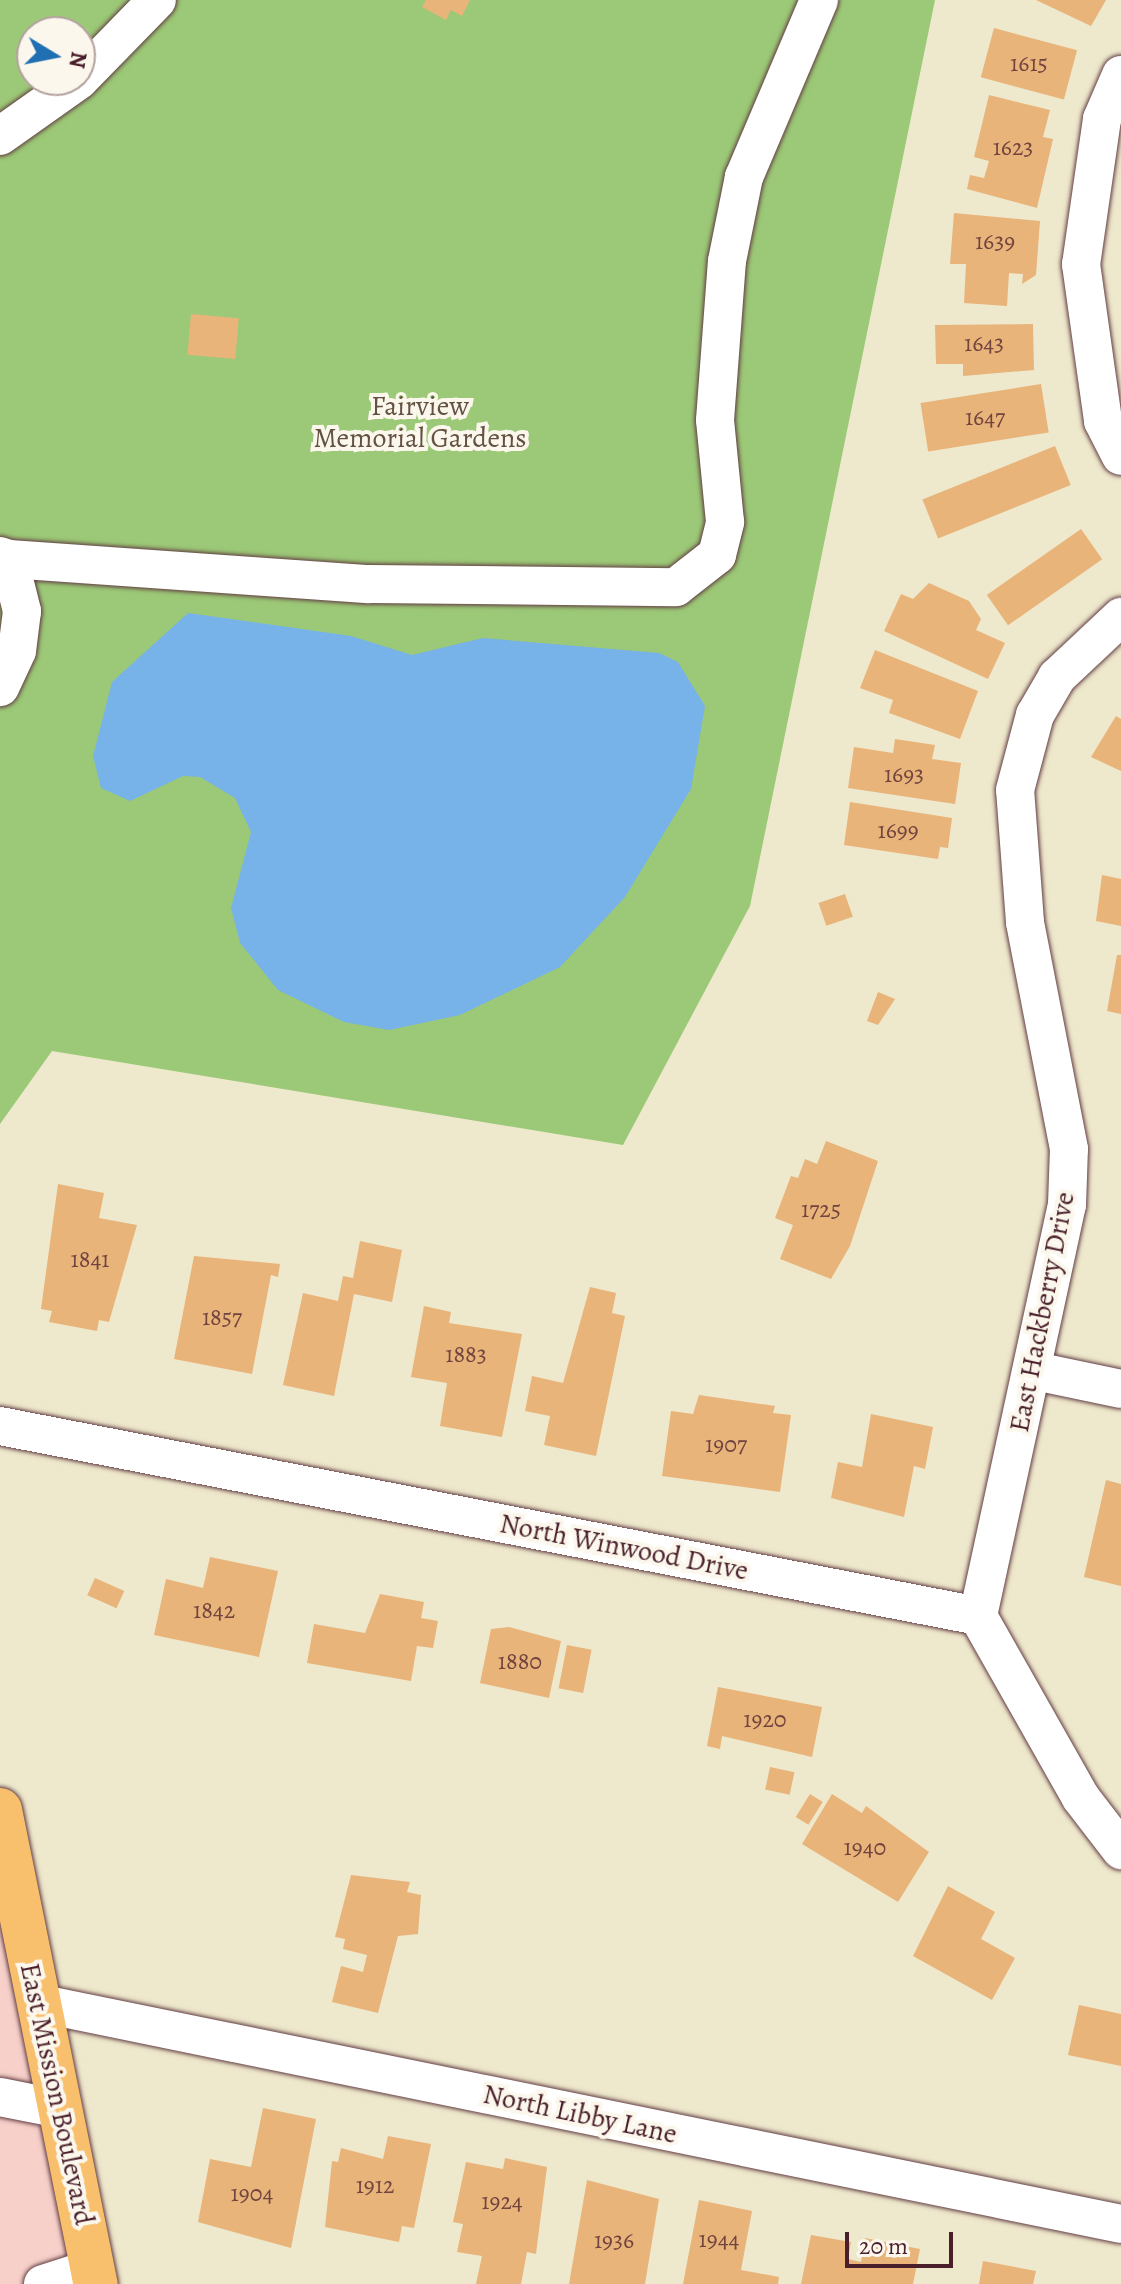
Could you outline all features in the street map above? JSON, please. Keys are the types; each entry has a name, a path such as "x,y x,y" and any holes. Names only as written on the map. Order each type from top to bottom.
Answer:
{"main road":[{"name":"East Mission Boulevard","path":"0,1810 7,1888 38,2003 95,2276"}],"street":[{"path":"96,63 157,0"},
{"path":"0,687 17,651 22,611 4,558 369,584 676,587 717,555 725,522 715,420 727,261 744,177 819,0"},
{"path":"1121,75 1102,119 1081,264 1103,421 1121,456"},
{"path":"0,136 57,96"},
{"name":"East Hackberry Drive","path":"978,1616 1035,1371 1067,1205 1069,1149 1025,922 1015,790 1035,715 1057,677 1121,617"},
{"path":"1035,1371 1121,1389"},
{"name":"North Winwood Drive","path":"0,1426 978,1616"},
{"path":"978,1616 1081,1798 1121,1850"},
{"name":"North Libby Lane","path":"38,2003 1121,2224"},
{"path":"0,2097 60,2109"},
{"path":"43,2284 95,2276"}],"shaded area":[{"path":"0,1886 96,2284 0,2284"}],"green space":[{"name":"Fairview Memorial Gardens","path":"0,0 935,0 750,906 623,1145 52,1051 0,1124"}],"water":[{"path":"188,613 351,636 412,655 483,638 659,653 678,662 705,706 691,789 625,897 560,967 460,1015 389,1030 344,1022 278,990 240,943 231,908 251,832 235,798 200,777 183,776 130,801 101,788 93,756 112,682"}],"building":[{"path":"426,0 470,0 462,16 451,10 446,20 422,7"},
{"path":"1036,0 1106,0 1091,26"},
{"path":"994,28 1077,50 1064,100 981,77"},
{"path":"989,95 1050,110 1043,137 1053,139 1037,208 967,189 970,175 984,178 989,161 974,157"},
{"path":"954,213 1040,221 1036,275 1022,284 1023,274 1009,273 1007,306 964,303 966,264 950,264"},
{"path":"191,314 239,318 235,359 187,355"},
{"path":"1033,324 1034,370 963,376 963,364 936,364 935,325"},
{"path":"1041,384 1049,432 928,451 921,403"},
{"path":"1055,446 1071,485 938,539 922,500"},
{"path":"1081,529 1102,559 1008,625 987,595"},
{"path":"929,583 969,601 981,619 976,630 1005,643 988,679 884,631 901,594 913,599"},
{"path":"875,650 978,691 960,739 889,713 893,700 860,688"},
{"path":"1116,716 1121,719 1121,771 1091,757"},
{"path":"895,739 935,745 932,759 961,763 955,804 848,788 854,747 893,753"},
{"path":"850,802 952,818 948,848 940,847 938,859 844,845"},
{"path":"1102,875 1121,879 1121,926 1096,921"},
{"path":"845,894 853,917 826,926 819,903"},
{"path":"1117,955 1121,955 1121,1014 1107,1011"},
{"path":"878,992 895,999 878,1025 867,1021"},
{"path":"826,1141 878,1161 850,1246 831,1279 780,1259 793,1225 775,1218 791,1176 798,1178 805,1159 817,1164"},
{"path":"58,1184 104,1193 99,1218 137,1225 109,1322 99,1320 97,1331 49,1322 52,1311 41,1309"},
{"path":"360,1241 402,1250 392,1302 354,1294 334,1396 283,1385 303,1293 338,1301 343,1276 353,1278"},
{"path":"194,1256 280,1264 278,1277 271,1275 252,1374 174,1359"},
{"path":"590,1287 616,1293 612,1313 625,1316 596,1456 544,1445 550,1416 525,1411 532,1376 563,1383"},
{"path":"424,1306 451,1312 449,1323 522,1334 502,1437 440,1426 447,1383 411,1377"},
{"path":"699,1395 775,1406 773,1413 791,1415 780,1492 662,1476 671,1411 693,1414"},
{"path":"871,1414 933,1427 925,1469 914,1466 904,1517 831,1498 838,1462 862,1467"},
{"path":"1106,1480 1121,1484 1121,1586 1084,1577"},
{"path":"210,1557 278,1571 259,1657 154,1635 166,1579 203,1588"},
{"path":"95,1578 124,1591 117,1608 87,1595"},
{"path":"380,1594 424,1602 421,1618 438,1621 433,1648 417,1646 411,1681 307,1663 314,1624 365,1633"},
{"path":"509,1627 561,1641 549,1698 480,1683 491,1629"},
{"path":"567,1645 592,1650 583,1693 559,1688"},
{"path":"718,1687 822,1707 812,1757 722,1736 720,1749 707,1746"},
{"path":"770,1767 794,1772 790,1795 765,1789"},
{"path":"810,1794 823,1802 808,1825 796,1817"},
{"path":"832,1794 862,1813 866,1806 929,1852 898,1902 802,1844"},
{"path":"351,1875 410,1882 407,1892 421,1895 418,1934 398,1936 378,2013 332,2002 341,1966 363,1972 367,1955 343,1949 345,1939 335,1937"},
{"path":"948,1886 995,1912 981,1939 1015,1958 992,2000 913,1956"},
{"path":"1079,2005 1121,2014 1121,2066 1068,2055"},
{"path":"263,2108 316,2119 291,2248 198,2222 210,2159 251,2167"},
{"path":"388,2136 431,2144 414,2228 402,2226 399,2242 325,2227 332,2161 338,2162 341,2148 383,2159"},
{"path":"505,2158 547,2167 536,2254 527,2252 521,2284 476,2284 482,2256 457,2252 463,2224 453,2222 466,2162 503,2169"},
{"path":"587,2180 659,2199 645,2284 569,2284"},
{"path":"699,2200 752,2211 741,2270 779,2277 778,2284 683,2284"},
{"path":"811,2235 851,2242 848,2259 861,2262 865,2238 920,2249 913,2284 801,2284"},
{"path":"983,2261 1036,2271 1033,2284 979,2284"}]}
